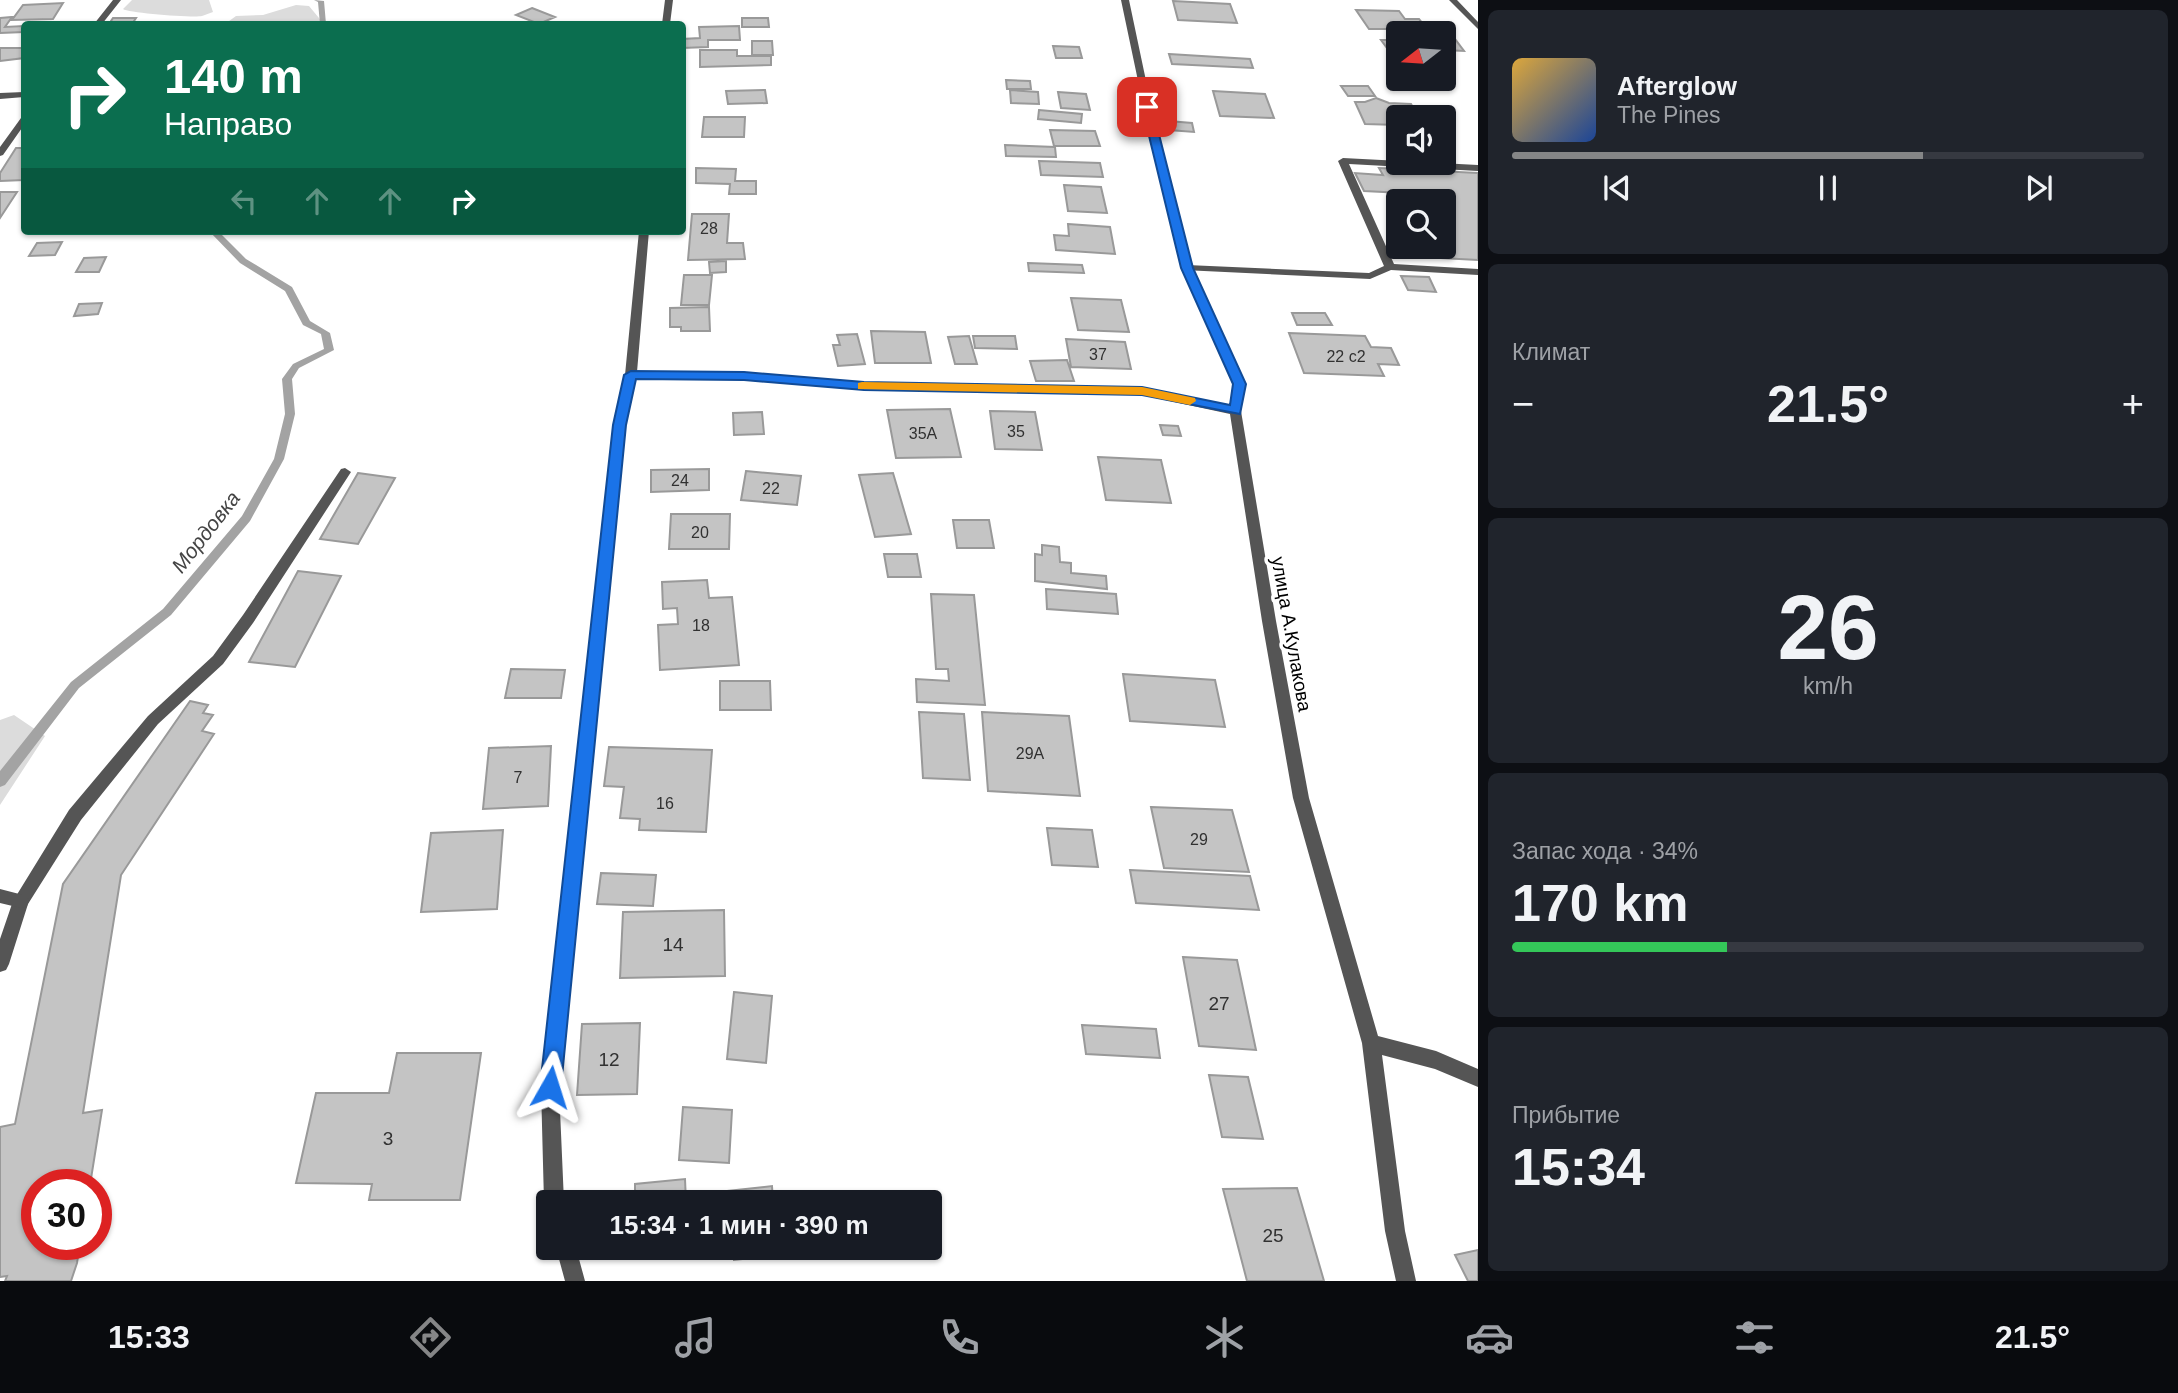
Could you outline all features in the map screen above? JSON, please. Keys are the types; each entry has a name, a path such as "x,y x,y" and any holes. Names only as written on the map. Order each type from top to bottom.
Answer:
{"street":[{"path":"100,21 117,0"},
{"path":"666,21 669,0"},
{"name":"улица А.Кулакова","path":"1125,0 1153,133 1187,268 1239,384 1236,411 1269,621 1301,798 1371,1043 1395,1231 1406,1281"},
{"path":"1453,0 1478,27"},
{"path":"0,96 21,95"},
{"path":"0,153 21,124"},
{"path":"1390,267 1343,161 1478,168"},
{"path":"554,1190 550,1087 620,425 631,375 645,235"},
{"path":"1187,268 1370,276 1390,267 1478,272"},
{"path":"631,375 744,376 864,386 1142,391 1236,411"},
{"path":"0,964 21,901 75,816 153,720 218,660 345,472"},
{"path":"0,896 21,901"},
{"path":"1371,1043 1436,1060 1478,1078"},
{"path":"569,1260 575,1281"}],"shaded area":[{"path":"132,0 209,0 213,12 202,16 187,16 148,14 123,9"},
{"path":"296,5 309,6 322,21 229,21 236,16 263,15"},
{"path":"14,715 45,736 0,805 0,720"}],"building":[{"path":"1173,1 1230,4 1237,23 1178,20"},
{"path":"63,3 53,19 12,20 23,5"},
{"path":"532,8 555,17 546,21 531,21 516,15"},
{"path":"1356,10 1399,11 1405,19 1421,21 1386,21 1386,29 1369,29"},
{"path":"12,17 5,27 21,26 21,32 0,33 0,18"},
{"path":"113,18 136,18 134,21 111,21"},
{"path":"742,18 768,18 769,27 742,27"},
{"path":"739,26 740,40 708,40 708,47 686,48 686,39 700,38 699,27"},
{"path":"1456,40 1464,51 1456,51"},
{"path":"752,41 772,41 773,55 752,55"},
{"path":"1053,46 1079,47 1082,58 1056,58"},
{"path":"0,48 21,48 21,58 0,61"},
{"path":"700,50 737,50 737,56 771,56 771,65 700,67"},
{"path":"1169,54 1250,59 1253,68 1172,64"},
{"path":"1006,80 1030,81 1031,89 1007,89"},
{"path":"1341,86 1368,86 1375,96 1348,96"},
{"path":"765,90 767,103 728,104 726,91"},
{"path":"1010,90 1038,92 1039,104 1011,103"},
{"path":"1213,91 1265,94 1274,118 1220,116"},
{"path":"1058,92 1086,94 1090,110 1061,108"},
{"path":"1376,98 1389,103 1412,105 1386,105 1386,125 1365,124 1355,102"},
{"path":"1039,110 1082,114 1081,123 1038,119"},
{"path":"704,117 745,117 744,137 702,137"},
{"path":"1168,121 1192,123 1194,132 1169,130"},
{"path":"1050,130 1095,131 1100,146 1054,146"},
{"path":"1005,145 1055,147 1056,157 1006,156"},
{"path":"16,148 21,148 21,180 0,181 0,173"},
{"path":"1039,161 1100,163 1103,177 1041,175"},
{"path":"696,168 736,169 735,181 756,181 756,194 729,194 730,184 696,183"},
{"path":"1379,168 1386,168 1386,175 1478,173 1478,260 1456,259 1456,189 1364,191 1355,173 1383,175"},
{"path":"1064,185 1101,187 1107,213 1068,211"},
{"path":"0,192 17,192 0,218"},
{"path":"692,214 729,214 727,243 743,243 745,259 688,260"},
{"path":"1068,224 1110,227 1115,254 1056,250 1054,235 1069,236"},
{"path":"62,242 55,255 29,256 37,243"},
{"path":"106,257 99,272 76,272 84,258"},
{"path":"726,261 726,272 710,273 709,262"},
{"path":"1028,263 1082,265 1084,273 1029,271"},
{"path":"684,275 712,275 709,305 681,305"},
{"path":"1401,276 1429,277 1436,292 1408,290"},
{"path":"1071,298 1121,300 1129,332 1078,330"},
{"path":"102,303 98,314 74,316 79,304"},
{"path":"709,307 710,331 681,331 681,327 670,327 670,308"},
{"path":"1292,313 1325,313 1332,325 1297,325"},
{"path":"871,331 925,332 931,363 875,363"},
{"path":"1289,333 1365,336 1371,347 1391,348 1399,365 1378,364 1384,376 1304,373"},
{"path":"857,334 865,364 838,366 833,345 840,345 837,335"},
{"path":"969,336 977,364 955,364 948,337"},
{"path":"973,336 1015,336 1017,349 975,348"},
{"path":"1066,339 1125,342 1131,369 1071,367"},
{"path":"1067,360 1074,381 1036,381 1030,361"},
{"path":"950,409 961,457 896,458 887,410"},
{"path":"990,411 1035,412 1042,450 995,449"},
{"path":"762,412 764,434 734,435 733,413"},
{"path":"1160,425 1178,426 1181,436 1163,435"},
{"path":"1098,457 1161,460 1171,503 1106,500"},
{"path":"709,469 709,490 651,492 651,470"},
{"path":"746,471 801,476 797,505 741,500"},
{"path":"358,473 395,478 358,544 320,539"},
{"path":"893,473 911,534 875,537 859,475"},
{"path":"671,514 730,514 729,549 669,549"},
{"path":"953,520 989,520 994,548 957,548"},
{"path":"1042,545 1059,547 1060,562 1071,563 1071,573 1106,576 1107,589 1035,581 1035,554 1042,555"},
{"path":"884,554 917,554 921,577 888,577"},
{"path":"298,571 341,576 295,667 249,662"},
{"path":"707,580 709,598 732,597 739,665 660,670 658,625 678,624 677,608 663,609 662,582"},
{"path":"1046,589 1116,594 1118,614 1047,609"},
{"path":"931,594 974,595 985,705 917,702 916,679 949,681 948,669 936,669"},
{"path":"511,669 565,670 561,698 505,698"},
{"path":"1123,674 1215,680 1225,727 1130,721"},
{"path":"720,681 770,681 771,710 720,710"},
{"path":"190,701 208,705 203,713 213,715 202,731 214,734 121,875 83,1113 102,1110 93,1169 21,1169 21,1260 77,1260 71,1281 5,1281 7,1276 0,1277 0,1127 15,1124 63,884"},
{"path":"919,712 964,714 970,780 923,778"},
{"path":"982,712 1069,716 1080,796 988,791"},
{"path":"551,746 548,806 483,809 489,748"},
{"path":"609,747 712,750 706,832 639,830 640,819 620,818 624,787 604,786"},
{"path":"1151,807 1232,810 1249,872 1164,868"},
{"path":"1047,828 1092,830 1098,867 1052,865"},
{"path":"503,830 497,909 421,912 431,833"},
{"path":"1130,870 1250,876 1259,910 1136,903"},
{"path":"601,873 656,875 653,906 597,904"},
{"path":"724,910 725,976 620,978 623,912"},
{"path":"1183,957 1237,960 1256,1050 1199,1046"},
{"path":"734,992 772,996 766,1063 727,1059"},
{"path":"640,1023 637,1094 577,1095 582,1024"},
{"path":"1082,1025 1156,1029 1160,1058 1086,1054"},
{"path":"397,1053 481,1053 460,1200 369,1200 372,1184 296,1183 316,1093 389,1093"},
{"path":"1209,1075 1248,1077 1263,1139 1222,1137"},
{"path":"683,1107 732,1110 729,1163 679,1160"},
{"path":"685,1179 685,1190 635,1190 635,1184"},
{"path":"772,1186 772,1190 737,1190"},
{"path":"1297,1188 1324,1281 1247,1281 1223,1189"},
{"path":"1478,1250 1478,1281 1468,1281 1455,1255"}],"waterway":[{"name":"Мордовка","path":"317,0 321,1 323,21"},
{"name":"Мордовка","path":"0,781 75,685 167,612 246,518 279,459 290,414 287,379 296,366 329,350 325,333 306,323 289,289 243,261 217,235"}],"slow traffic":[{"path":"862,386 1142,391 1190,401"}],"route":[{"path":"550,1087 620,425 631,375 744,376 864,386 1142,391 1236,411 1239,384 1187,268 1147,107"}]}
